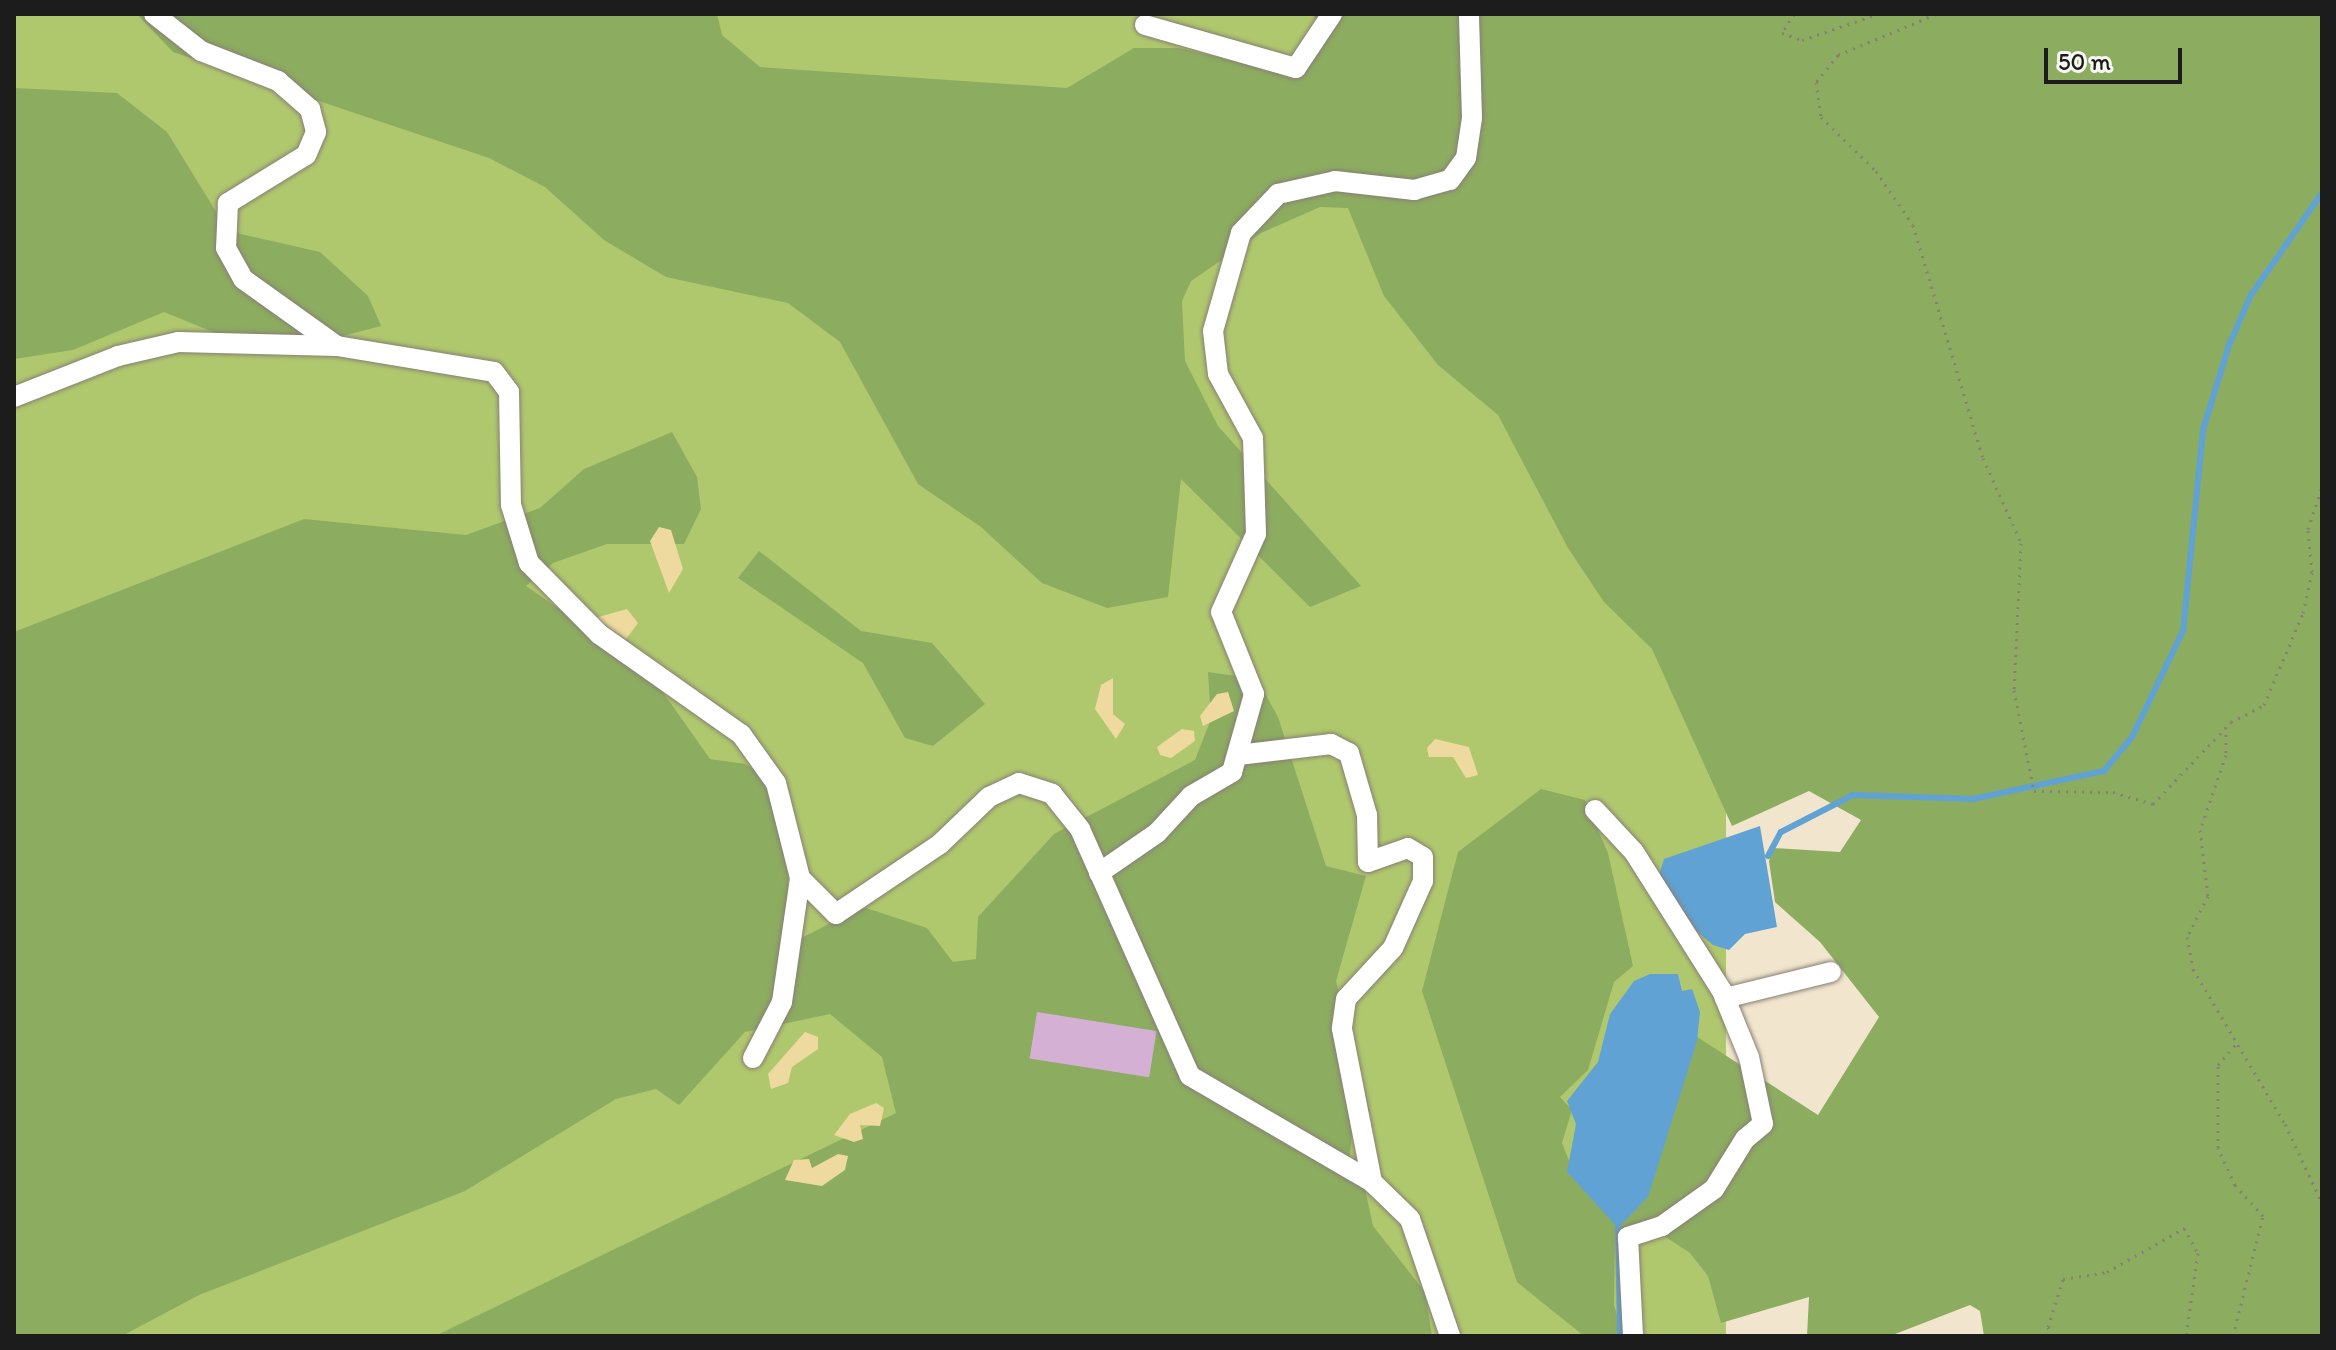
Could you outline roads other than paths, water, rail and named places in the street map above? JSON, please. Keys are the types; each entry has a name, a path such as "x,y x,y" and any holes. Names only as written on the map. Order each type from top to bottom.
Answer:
{"lane":[{"path":"154,14 201,51 278,81 310,109 316,132 306,155 228,203 226,248 243,279 337,346"},
{"path":"1145,25 1296,68 1332,14"},
{"path":"1099,873 1157,833 1191,796 1232,772 1254,694 1221,612 1256,534 1253,438 1218,374 1213,331 1222,284 1241,233 1278,194 1335,181 1414,190 1450,180 1466,158 1472,118 1469,14"},
{"path":"14,397 118,356 178,342 337,346 494,372 509,392 511,505 529,563 599,634 741,734 776,783 800,878 782,1002 753,1058"},
{"path":"1238,755 1331,744 1349,753 1367,815 1368,862 1408,848 1423,857 1423,881 1393,948 1346,999 1342,1029 1372,1182"},
{"path":"800,878 836,914 940,844 989,797 1019,783 1052,794 1080,829 1190,1076 1372,1182 1410,1219 1450,1336"},
{"path":"1595,810 1634,852 1725,998 1749,1057 1763,1124 1745,1139 1714,1189 1662,1226 1628,1237 1633,1336"},
{"path":"1725,998 1831,972"}],"water":[{"path":"1760,826 1777,927 1745,934 1729,950 1713,945 1679,916 1658,878 1664,859"},
{"path":"1650,974 1678,974 1682,991 1692,989 1700,1012 1697,1041 1648,1197 1618,1228 1567,1172 1576,1124 1567,1101 1598,1062 1610,1014 1634,981"}],"waterway":[{"path":"1768,856 1781,832 1853,795 1973,799 2104,771 2132,737 2183,631 2203,430 2229,345 2251,295 2322,193"},
{"path":"1618,1228 1620,1336"}]}
